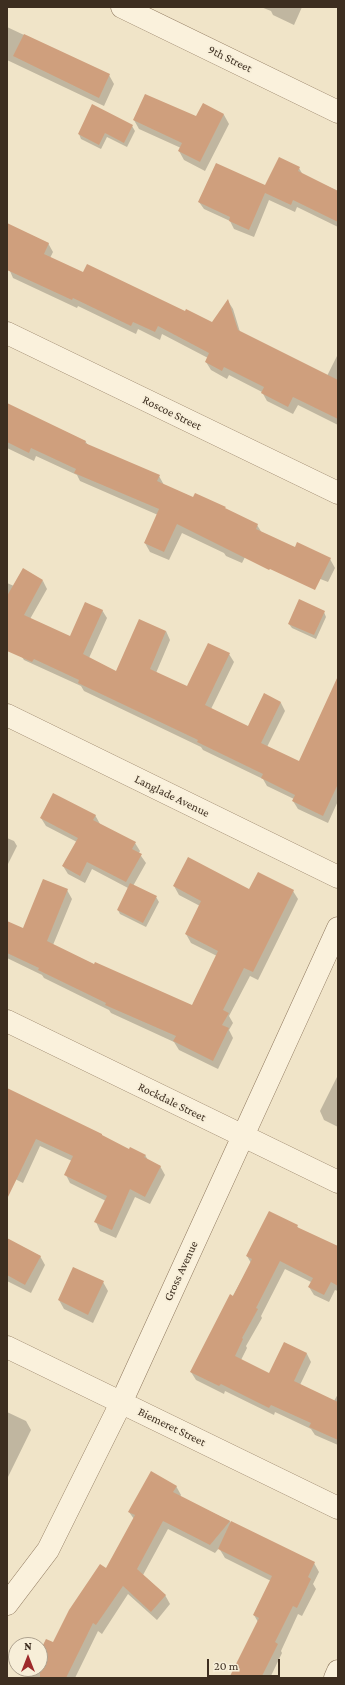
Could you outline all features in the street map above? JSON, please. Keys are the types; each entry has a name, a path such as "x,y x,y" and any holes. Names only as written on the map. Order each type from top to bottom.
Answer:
{"street":[{"name":"9th Street","path":"129,8 338,112"},
{"name":"Roscoe Street","path":"7,333 338,493"},
{"name":"Langlade Avenue","path":"7,715 338,877"},
{"name":"Gross Avenue","path":"7,1604 48,1550 121,1403 338,928"},
{"name":"Rockdale Street","path":"7,1021 338,1182"},
{"name":"Biemeret Street","path":"7,1347 338,1508"},
{"path":"335,1678 338,1671"}],"building":[{"path":"24,34 110,74 99,98 13,56"},
{"path":"145,94 196,116 203,103 224,114 200,162 178,151 182,143 133,120"},
{"path":"92,104 133,125 124,143 105,133 99,145 78,134"},
{"path":"279,157 300,167 298,171 338,191 338,222 293,200 291,205 265,193 249,230 229,221 230,217 198,202 216,163 265,185"},
{"path":"7,223 49,243 44,254 83,272 87,264 185,311 186,309 212,322 228,299 238,330 338,380 338,419 293,397 288,407 261,393 264,387 224,367 222,371 205,362 209,353 158,326 155,332 133,322 131,326 73,298 72,300 7,270"},
{"path":"7,403 86,441 85,443 160,475 157,481 193,497 195,493 226,507 225,508 258,524 256,529 295,547 297,542 331,558 315,590 270,569 269,570 177,524 164,552 144,543 159,509 74,473 76,469 31,448 29,453 7,442"},
{"path":"23,568 43,580 24,615 70,636 85,602 103,610 83,654 116,671 139,619 166,631 150,669 187,686 208,643 230,653 205,705 248,726 264,693 281,702 261,743 299,761 338,676 338,784 323,816 292,801 295,795 261,778 263,774 197,742 198,740 78,683 79,680 34,659 32,662 7,651 7,596"},
{"path":"299,599 325,611 314,635 288,624"},
{"path":"53,793 96,815 93,820 136,842 132,849 142,854 126,882 87,862 80,876 62,866 78,838 40,818"},
{"path":"188,857 249,889 258,872 294,890 253,972 244,968 223,1010 229,1013 222,1025 229,1028 213,1061 173,1041 176,1036 105,1005 106,1003 7,953 7,921 23,928 43,879 68,889 47,941 94,964 95,962 192,1005 218,951 185,934 201,901 173,886"},
{"path":"130,883 157,896 143,923 117,910"},
{"path":"7,1088 102,1134 129,1149 130,1147 146,1155 144,1157 161,1166 145,1197 130,1189 112,1230 94,1222 107,1196 64,1175 73,1156 36,1139 7,1199"},
{"path":"269,1211 298,1225 297,1227 338,1246 338,1286 331,1282 324,1295 308,1287 313,1278 280,1261 256,1308 258,1309 242,1338 243,1339 235,1356 269,1373 284,1342 307,1353 294,1381 338,1402 338,1440 309,1427 311,1423 271,1405 269,1408 221,1384 219,1386 190,1372 230,1294 233,1296 252,1259 246,1256"},
{"path":"7,1238 41,1256 25,1285 7,1275"},
{"path":"73,1267 104,1281 88,1315 58,1300"},
{"path":"151,1471 177,1486 173,1492 230,1521 210,1545 163,1521 137,1569 166,1595 151,1612 123,1586 96,1625 93,1623 66,1678 40,1678 48,1677 48,1640 53,1642 69,1610 100,1564 106,1568 135,1515 128,1512"},
{"path":"231,1521 315,1562 308,1577 311,1579 297,1608 293,1606 275,1642 278,1644 261,1678 229,1678 259,1618 253,1615 272,1576 218,1549"}]}
